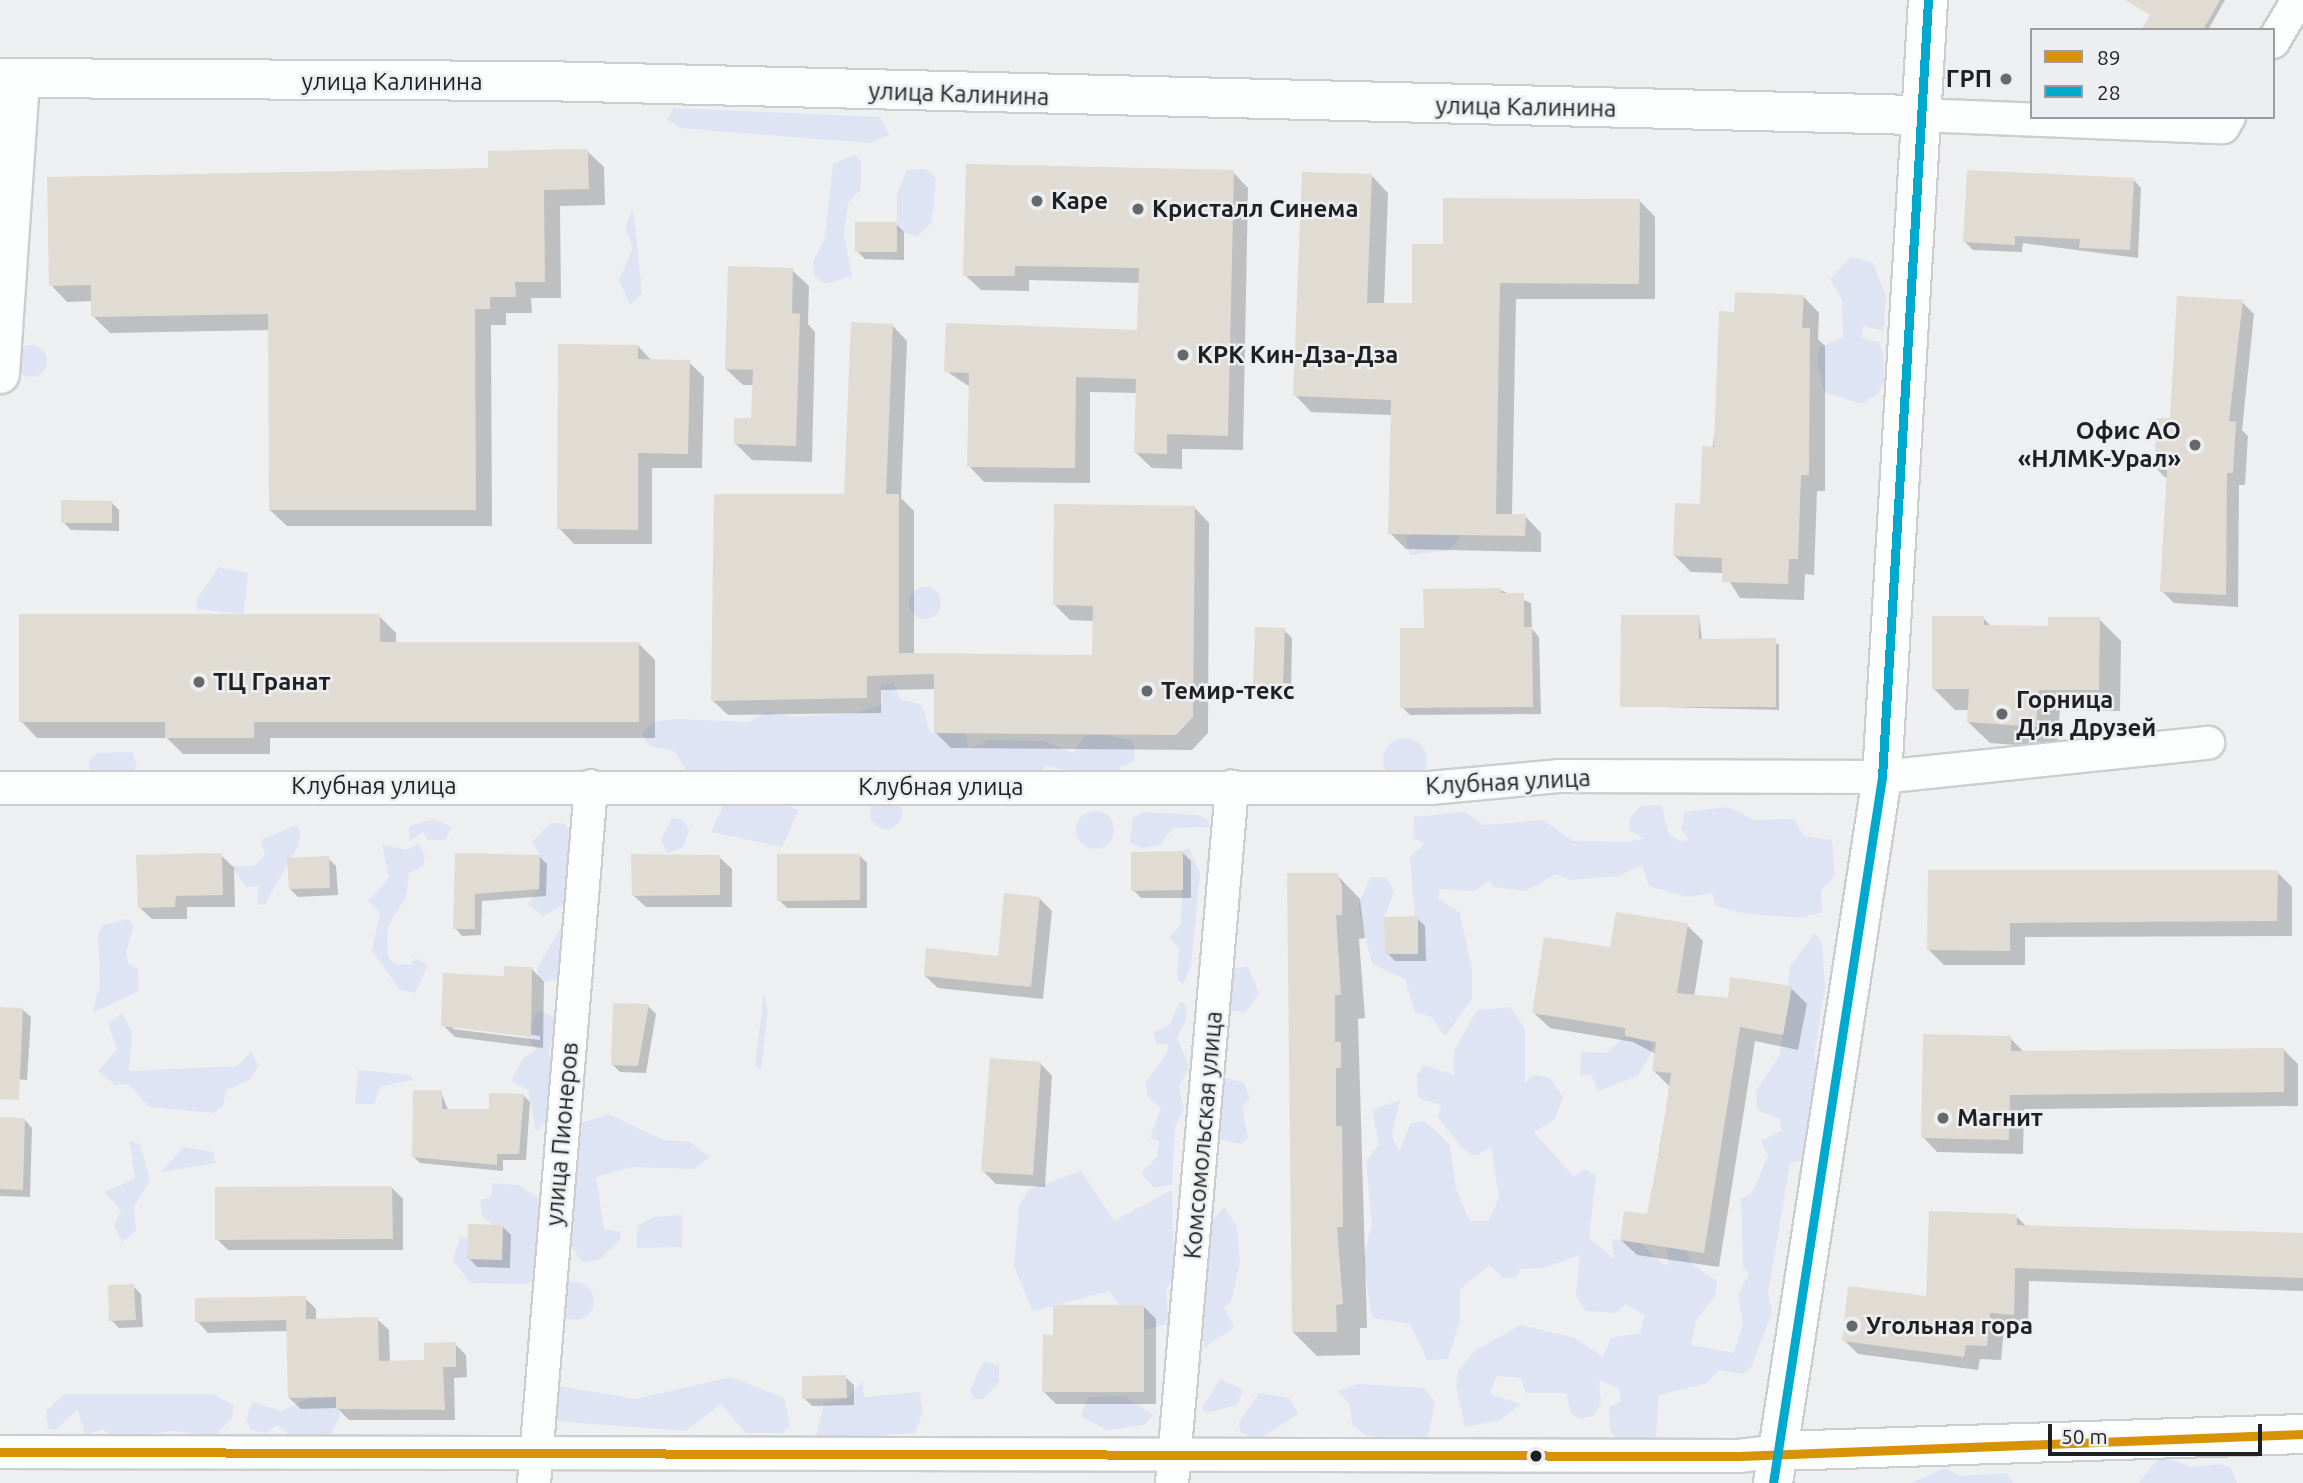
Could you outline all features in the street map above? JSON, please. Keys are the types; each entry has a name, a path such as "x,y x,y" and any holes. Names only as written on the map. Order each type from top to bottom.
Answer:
{"street":[{"path":"1776,1467 1882,777 1918,115 1928,0"},
{"path":"2275,39 2298,0"},
{"path":"0,374 10,79"},
{"name":"улица Калинина","path":"10,79 543,81 1918,115"},
{"path":"1918,115 2223,127 2228,119"},
{"name":"Клубная улица","path":"0,788 1430,788 1560,776 1882,777 2208,743"},
{"name":"улица Пионеров","path":"534,1483 591,786"},
{"name":"Комсомольская улица","path":"1172,1483 1177,1450 1232,787"},
{"path":"0,1452 1177,1450 1739,1456 1776,1467 2303,1434"}],"shaded area":[{"path":"674,108 880,117 889,135 870,143 680,128 667,119"},
{"path":"854,155 861,160 861,189 848,203 844,235 852,276 825,284 814,275 813,262 825,237 833,164"},
{"path":"926,169 936,179 932,222 917,237 897,230 897,193 907,170"},
{"path":"633,209 642,293 630,305 619,280 633,247 625,227"},
{"path":"1851,257 1873,263 1886,295 1884,331 1863,326 1862,338 1879,342 1883,353 1884,380 1878,394 1861,404 1824,392 1817,360 1820,347 1843,337 1842,300 1830,279"},
{"path":"31,345 42,350 47,361 42,372 31,377 20,372 15,361 20,350"},
{"path":"1415,534 1458,535 1459,540 1447,551 1410,555 1405,537"},
{"path":"219,567 248,573 244,614 197,609 196,600"},
{"path":"925,587 936,592 941,603 936,614 925,619 914,614 909,603 914,592"},
{"path":"893,683 900,699 922,705 930,732 965,734 969,749 990,740 1045,741 1073,753 1085,735 1104,735 1133,741 1135,761 1120,767 1120,781 1046,766 1037,775 938,778 935,770 931,776 770,771 752,777 726,769 717,775 688,773 674,751 649,746 642,733 653,722 675,719 749,722 766,712 793,717 858,713 882,704 881,685"},
{"path":"1405,738 1421,744 1427,760 1421,776 1405,782 1389,776 1383,760 1389,744"},
{"path":"132,752 137,765 130,779 90,774 89,761 98,753"},
{"path":"754,795 799,810 782,847 711,832 725,802"},
{"path":"886,797 898,801 902,813 898,825 886,829 874,825 870,813 874,801"},
{"path":"1661,805 1669,834 1679,841 1689,840 1681,828 1685,812 1728,807 1754,820 1794,819 1804,836 1832,840 1835,876 1821,890 1822,912 1800,918 1742,913 1716,906 1712,893 1687,897 1649,886 1642,865 1619,876 1570,880 1557,874 1525,891 1493,887 1490,880 1474,891 1440,889 1438,898 1460,913 1472,969 1472,999 1445,1036 1431,1017 1415,1012 1405,979 1372,964 1358,905 1371,877 1387,878 1394,893 1384,917 1385,954 1418,953 1410,857 1425,843 1413,838 1414,817 1464,812 1484,825 1543,820 1573,841 1628,842 1644,838 1629,830 1630,817 1641,806"},
{"path":"1095,811 1109,816 1114,830 1109,844 1095,849 1081,844 1076,830 1081,816"},
{"path":"1143,812 1197,815 1209,820 1209,827 1173,828 1160,845 1143,848 1130,843 1133,818"},
{"path":"672,818 684,820 689,830 683,848 667,853 661,840"},
{"path":"434,819 452,827 445,840 427,840 424,832 409,841 409,826"},
{"path":"550,823 563,823 572,834 569,902 543,916 528,904 539,889 540,855 532,842"},
{"path":"296,825 301,832 297,848 265,904 257,905 259,886 246,887 231,866 254,866 265,855 261,840"},
{"path":"382,844 406,850 419,844 425,855 423,866 409,873 406,897 387,928 388,956 395,964 411,965 415,958 428,965 415,993 400,990 372,951 380,912 368,901 389,878"},
{"path":"1189,848 1200,873 1191,966 1183,985 1177,978 1179,948 1169,938 1181,924 1183,851"},
{"path":"128,919 133,927 126,952 128,963 138,969 138,992 93,1012 100,984 98,934 103,925"},
{"path":"562,926 568,930 567,977 540,983 537,968"},
{"path":"1815,933 1822,943 1825,987 1814,1056 1824,1078 1810,1159 1790,1163 1768,1293 1772,1313 1751,1367 1743,1374 1719,1370 1707,1383 1659,1395 1656,1437 1648,1445 1618,1440 1610,1430 1609,1407 1621,1401 1619,1389 1599,1380 1601,1403 1594,1415 1581,1419 1571,1414 1566,1393 1526,1393 1521,1378 1496,1376 1490,1394 1521,1404 1500,1420 1465,1427 1456,1387 1458,1371 1476,1350 1521,1325 1575,1338 1603,1357 1611,1338 1640,1333 1645,1316 1626,1304 1616,1313 1585,1311 1576,1295 1580,1255 1544,1268 1520,1269 1516,1278 1503,1278 1490,1265 1460,1289 1460,1320 1448,1359 1427,1360 1410,1324 1372,1318 1363,1261 1372,1223 1366,1161 1379,1145 1372,1110 1400,1100 1392,1135 1399,1152 1410,1124 1424,1121 1439,1134 1450,1145 1456,1189 1470,1221 1489,1221 1499,1197 1491,1147 1475,1156 1463,1149 1438,1118 1441,1105 1418,1098 1417,1075 1423,1065 1454,1075 1454,1051 1477,1010 1510,1007 1525,1029 1525,1083 1533,1075 1549,1077 1563,1097 1555,1119 1534,1132 1573,1176 1586,1169 1596,1176 1589,1238 1614,1259 1612,1239 1641,1243 1664,1265 1669,1263 1666,1247 1685,1250 1694,1266 1717,1281 1715,1296 1696,1320 1691,1345 1734,1353 1743,1323 1738,1295 1749,1274 1743,1267 1741,1199 1752,1193 1768,1156 1761,1141 1782,1131 1780,1119 1757,1110 1756,1091 1780,1055 1790,967"},
{"path":"1248,966 1259,994 1245,1012 1232,1011 1227,1007 1229,970"},
{"path":"764,992 768,1011 761,1069 755,1067"},
{"path":"1180,1002 1187,1005 1186,1020 1177,1038 1189,1067 1179,1087 1184,1110 1175,1126 1172,1185 1154,1188 1141,1173 1157,1157 1159,1141 1150,1137 1161,1108 1147,1096 1146,1082 1167,1053 1168,1044 1157,1044 1153,1032 1169,1026"},
{"path":"537,1010 556,1017 558,1029 548,1051 556,1069 550,1117 536,1131 528,1090 511,1081 523,1058 537,1050 527,1037"},
{"path":"122,1013 132,1032 129,1071 237,1066 252,1051 258,1067 250,1080 226,1090 223,1106 213,1113 149,1107 129,1084 115,1085 98,1071 117,1050 108,1023"},
{"path":"1625,1036 1652,1042 1651,1053 1638,1076 1598,1091 1591,1075 1580,1075 1581,1052 1607,1053"},
{"path":"358,1070 411,1075 413,1080 381,1086 374,1104 355,1104"},
{"path":"1217,1075 1244,1083 1250,1097 1242,1108 1248,1138 1241,1144 1214,1138"},
{"path":"608,1114 663,1140 690,1142 710,1157 693,1169 631,1167 596,1177 604,1229 621,1232 621,1239 599,1260 582,1262 560,1230 563,1129"},
{"path":"130,1141 140,1144 150,1180 134,1207 136,1231 122,1242 114,1226 121,1210 104,1192 135,1179"},
{"path":"184,1147 213,1152 216,1163 160,1172"},
{"path":"1081,1171 1114,1221 1172,1190 1174,1278 1166,1289 1168,1316 1176,1314 1172,1323 1144,1330 1144,1305 1119,1305 1109,1291 1034,1311 1029,1303 1014,1266 1019,1206 1028,1190"},
{"path":"493,1183 519,1185 539,1199 548,1223 538,1278 526,1284 470,1283 453,1260 460,1236 467,1239 467,1259 502,1256 503,1233 482,1216 480,1200 491,1197"},
{"path":"1224,1207 1237,1226 1240,1262 1231,1302 1224,1307 1234,1327 1204,1348 1198,1303 1208,1283 1210,1224"},
{"path":"682,1215 682,1247 637,1248 637,1226 654,1217"},
{"path":"575,1282 588,1288 594,1301 588,1314 575,1320 562,1314 556,1301 562,1288"},
{"path":"984,1361 999,1366 999,1382 983,1399 974,1399 970,1390"},
{"path":"731,1377 784,1398 790,1424 783,1433 746,1433 721,1404 685,1431 555,1421 557,1386 636,1399"},
{"path":"1220,1379 1243,1390 1237,1405 1206,1413 1202,1408"},
{"path":"863,1381 864,1397 920,1392 923,1412 915,1433 886,1435 858,1453 814,1444 824,1403 847,1398"},
{"path":"1357,1384 1425,1388 1435,1402 1427,1439 1388,1450 1377,1437 1365,1435 1352,1424 1350,1404 1338,1391"},
{"path":"1259,1393 1289,1398 1299,1414 1258,1439 1240,1432 1239,1422"},
{"path":"64,1394 214,1394 234,1406 232,1418 214,1437 174,1431 115,1438 102,1429 85,1435 78,1409 56,1430 48,1429 46,1411"},
{"path":"1125,1396 1154,1415 1144,1425 1106,1430 1081,1416 1088,1397"},
{"path":"336,1397 340,1417 330,1436 296,1441 277,1425 266,1433 251,1430 246,1419 252,1402 281,1411 310,1398"},
{"path":"2160,1456 2192,1467 2219,1464 2231,1468 2237,1483 2139,1483"},
{"path":"1945,1468 1960,1476 2006,1473 2014,1483 1911,1483"}],"building":[{"path":"2125,0 2220,0 2204,28 2142,28 2150,15"},
{"path":"588,149 589,189 544,190 545,282 515,282 516,297 490,297 490,309 475,309 476,510 269,510 268,314 91,317 91,285 49,286 47,177 488,168 488,151"},
{"name":"КРК Кин-Дза-Дза","path":"966,164 1234,170 1228,436 1167,434 1167,454 1134,453 1136,379 1076,377 1075,468 967,467 969,373 944,372 946,323 1137,330 1139,268 1015,266 1015,276 963,276"},
{"path":"1967,170 2134,178 2130,250 2079,248 2080,239 2015,236 2015,245 1963,242"},
{"path":"1302,172 1372,174 1367,303 1412,303 1412,244 1443,244 1443,198 1640,199 1639,284 1500,283 1496,514 1526,514 1525,536 1388,534 1391,400 1293,396"},
{"path":"855,222 897,222 897,252 855,252"},
{"path":"728,266 793,268 792,313 800,314 796,446 734,444 734,418 751,418 753,370 725,369"},
{"path":"1735,292 1804,295 1802,328 1810,328 1809,475 1801,475 1798,559 1789,559 1788,584 1722,582 1722,558 1673,556 1675,503 1700,504 1702,446 1714,447 1719,311 1734,312"},
{"name":"Офис АО «НЛМК-Урал»","path":"2177,296 2243,300 2229,421 2236,422 2233,473 2227,473 2226,595 2160,592 2167,470 2154,469 2157,418 2170,418"},
{"path":"851,322 893,324 886,494 899,494 899,653 1092,655 1093,606 1053,605 1054,504 1195,506 1193,717 1176,735 934,733 934,674 867,676 867,698 711,701 714,494 844,494"},
{"path":"558,344 638,345 638,359 690,360 688,454 638,453 638,530 557,529"},
{"path":"61,500 112,501 112,523 61,523"},
{"path":"1500,588 1501,593 1524,593 1524,627 1532,627 1533,707 1400,708 1400,628 1424,628 1423,589"},
{"name":"ТЦ Гранат","path":"19,614 380,614 380,642 639,642 639,722 254,722 254,738 165,738 165,722 19,722"},
{"path":"1621,615 1699,615 1699,639 1776,638 1776,707 1620,707"},
{"path":"1932,616 1984,616 1984,625 2048,626 2048,617 2100,617 2099,690 2039,690 2036,727 1967,722 1969,689 1932,689"},
{"path":"1255,627 1285,628 1283,686 1253,685"},
{"path":"1183,851 1183,890 1131,891 1131,852"},
{"path":"222,853 223,895 176,896 175,907 138,908 136,855"},
{"path":"455,853 540,855 539,889 475,894 475,929 453,929"},
{"path":"631,854 720,855 720,895 632,896"},
{"path":"777,854 860,854 860,900 777,901"},
{"path":"329,856 330,888 289,889 287,858"},
{"path":"1928,870 2278,870 2277,921 2010,923 2010,951 1927,950"},
{"path":"1287,873 1337,873 1342,885 1342,915 1336,915 1341,995 1335,995 1335,1042 1341,1042 1341,1068 1336,1068 1336,1126 1342,1126 1343,1227 1337,1227 1343,1304 1336,1305 1337,1332 1292,1332"},
{"path":"1004,893 1040,897 1031,987 924,976 926,948 998,956"},
{"path":"1616,912 1688,923 1677,993 1728,998 1730,977 1792,986 1783,1035 1740,1027 1704,1253 1620,1240 1624,1211 1647,1214 1661,1142 1671,1073 1652,1071 1656,1042 1625,1036 1625,1028 1532,1013 1544,937 1610,947"},
{"path":"1418,916 1418,954 1385,954 1384,917"},
{"path":"504,966 532,967 531,1037 441,1026 443,973 504,976"},
{"path":"613,1003 649,1004 638,1066 611,1065"},
{"path":"0,1007 23,1008 19,1100 0,1099"},
{"path":"1923,1034 2011,1036 2011,1051 2284,1048 2284,1092 2010,1095 2009,1140 1921,1138"},
{"path":"990,1058 1041,1062 1033,1175 981,1172"},
{"path":"413,1090 442,1090 442,1109 489,1109 489,1093 524,1094 519,1154 497,1154 497,1165 412,1157"},
{"path":"0,1117 25,1118 23,1190 0,1189"},
{"path":"392,1186 393,1239 215,1240 215,1187"},
{"path":"1929,1211 2017,1214 2017,1225 2303,1233 2303,1278 2015,1268 2014,1315 1990,1313 1987,1346 1966,1345 1964,1357 1842,1341 1848,1286 1926,1296"},
{"path":"468,1224 503,1225 502,1260 467,1259"},
{"path":"134,1284 136,1320 109,1321 108,1285"},
{"path":"306,1296 306,1319 378,1317 379,1361 424,1360 424,1343 456,1342 456,1367 443,1367 445,1410 336,1409 336,1397 288,1398 286,1320 195,1322 195,1298"},
{"path":"1053,1305 1144,1305 1144,1392 1042,1392 1043,1334 1053,1335"},
{"path":"846,1375 847,1398 802,1399 802,1376"}],"transit line":[{"name":"28","path":"1773,1483 1882,777 1928,0"},
{"name":"89","path":"0,1452 1739,1456 2303,1434"}],"place":[{"name":"ГРП","path":"2006,79"},
{"name":"Каре","path":"1037,201"},
{"name":"Кристалл Синема","path":"1138,209"},
{"name":"КРК Кин-Дза-Дза","path":"1183,355"},
{"name":"Офис АО «НЛМК-Урал»","path":"2195,445"},
{"name":"ТЦ Гранат","path":"199,682"},
{"name":"Темир-текс","path":"1147,691"},
{"name":"Горница Для Друзей","path":"2002,714"},
{"name":"Магнит","path":"1943,1118"},
{"name":"Угольная гора","path":"1852,1326"}]}
